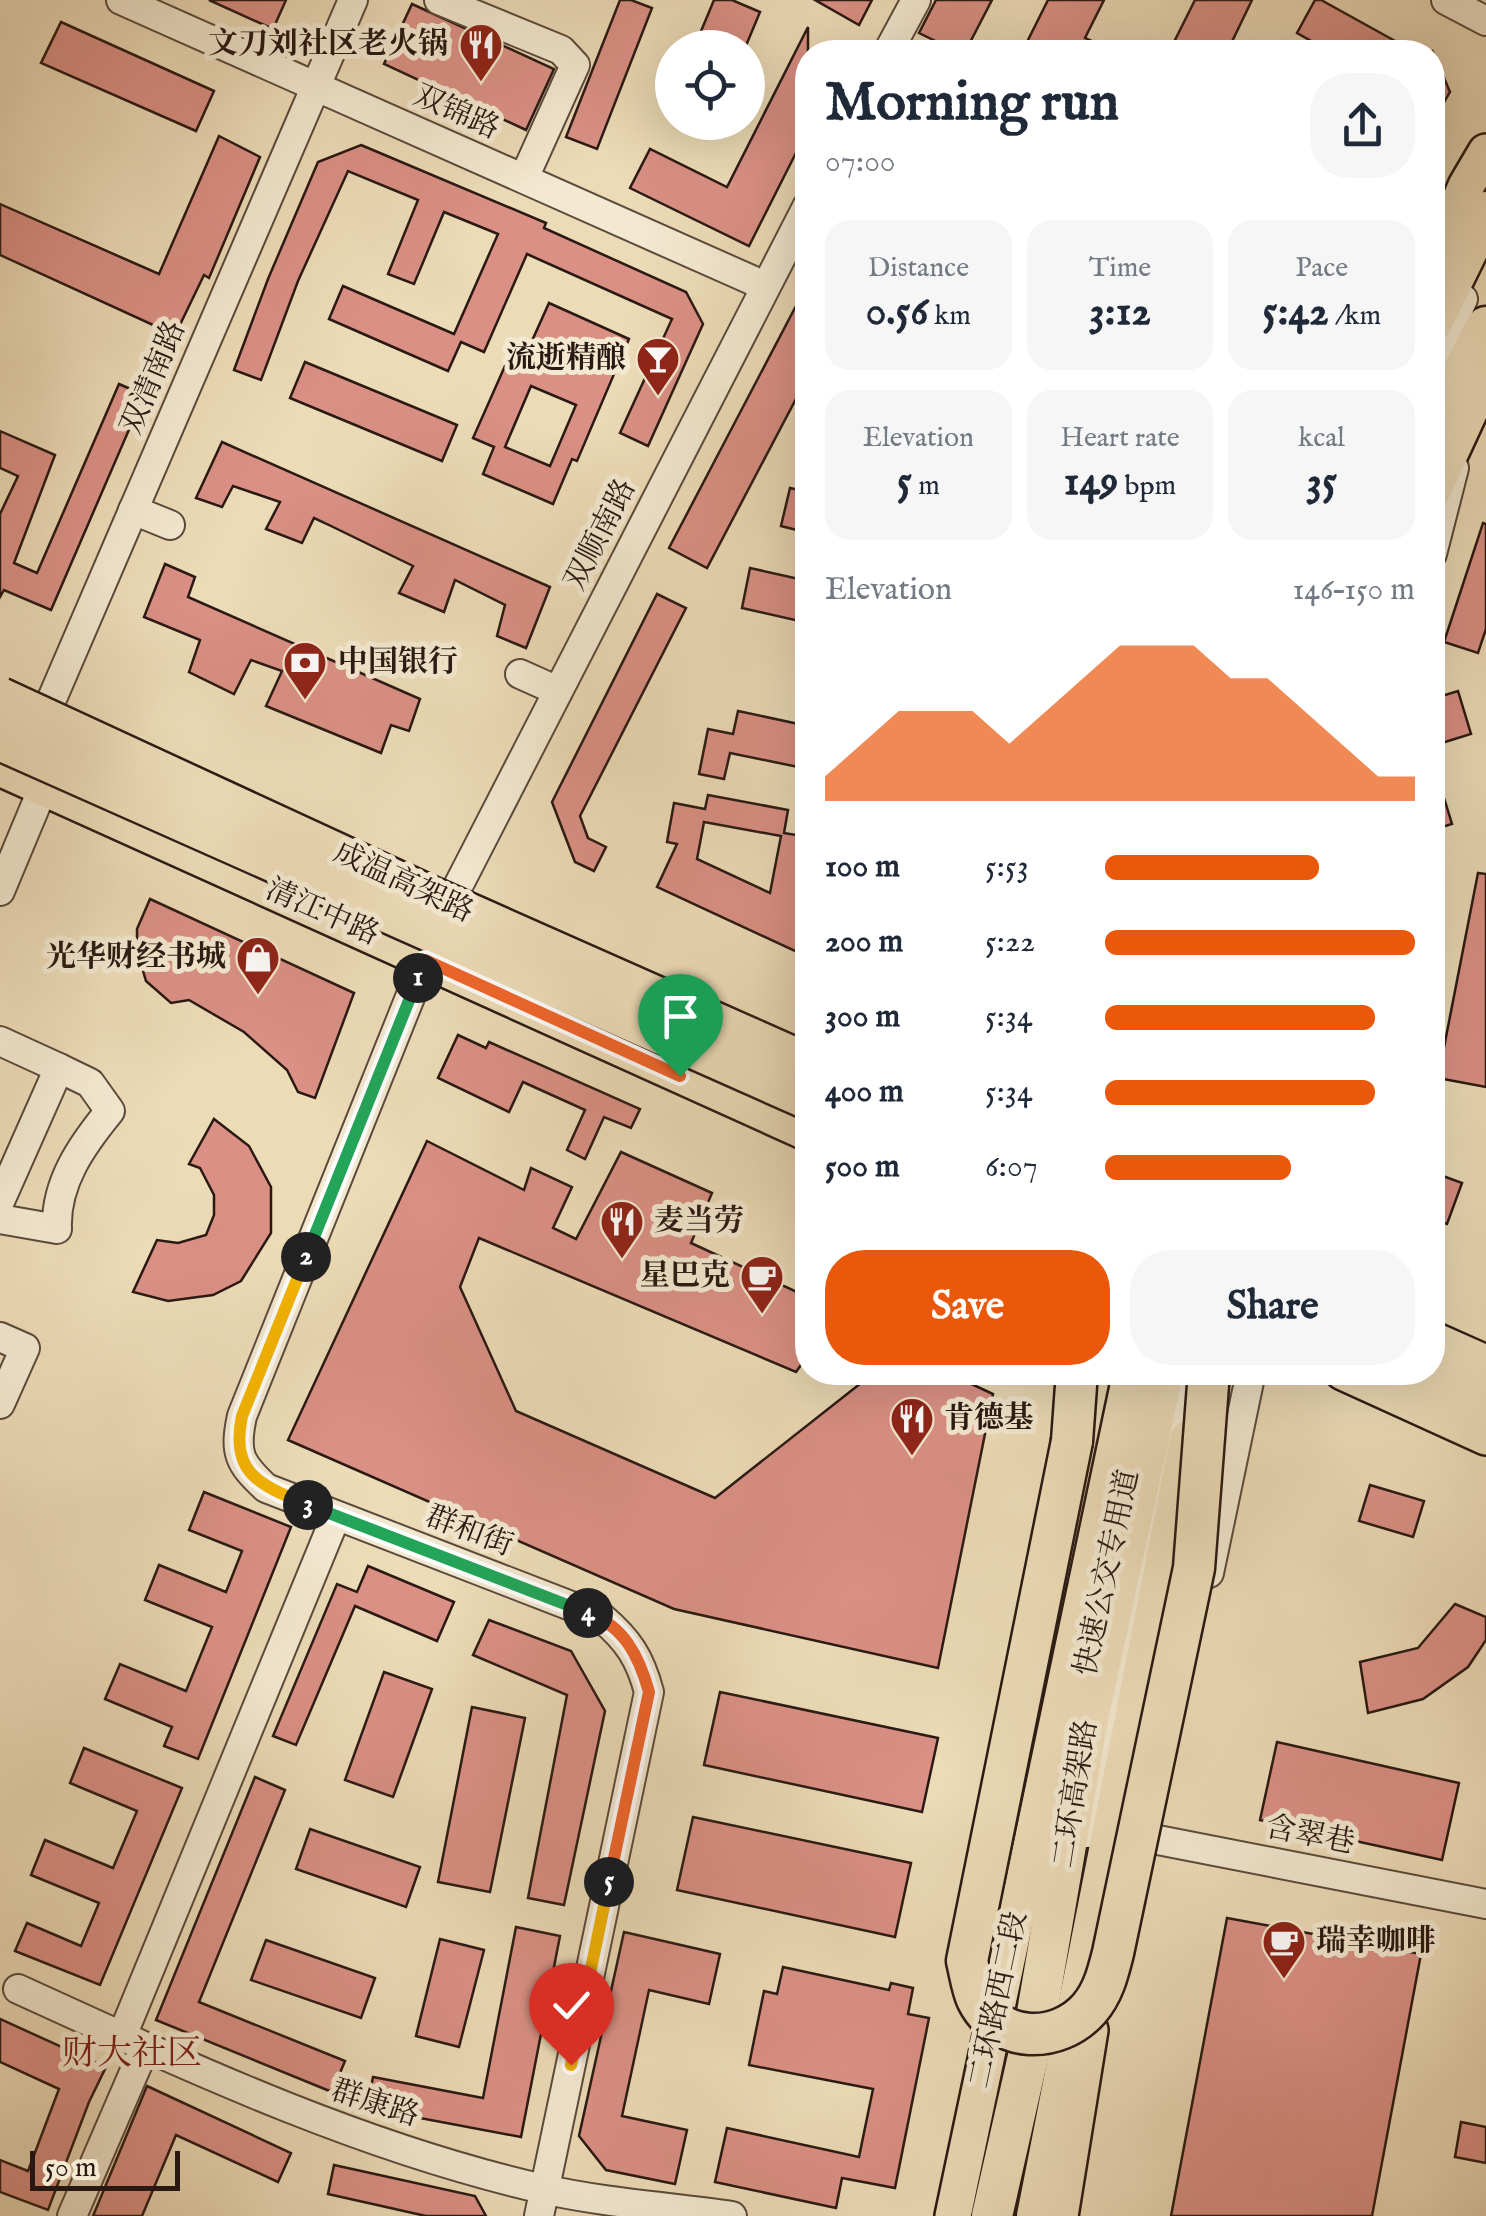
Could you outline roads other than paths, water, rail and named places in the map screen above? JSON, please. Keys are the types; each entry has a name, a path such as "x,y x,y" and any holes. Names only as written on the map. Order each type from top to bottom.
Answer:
{"highway":[{"path":"1445,296 1486,212"},
{"path":"1450,422 1486,328"},
{"name":"成温高架路","path":"0,698 429,896 795,1058"},
{"name":"成温高架路","path":"0,740 795,1093"},
{"path":"378,908 475,976 795,1124"},
{"path":"1445,1348 1486,1366"},
{"path":"1445,1383 1486,1402"},
{"path":"1077,1385 1072,1441 967,1961 978,2000 992,2020 1010,2030 1051,2035 1090,2008 1105,1985 1194,1568 1181,1385"},
{"name":"二环高架路","path":"992,2216 1034,2030 1088,1718 1179,1385"},
{"name":"二环高架路","path":"1038,2216 1180,1385"}],"main road":[{"path":"1445,235 1486,152"},
{"path":"1450,422 1486,376"},
{"path":"0,683 795,1049"},
{"name":"清江中路","path":"0,768 795,1124"},
{"path":"1445,1335 1486,1352"},
{"name":"二环路西二段","path":"953,2216 1127,1385"},
{"path":"1060,2216 1085,2078 1102,1926 1137,1835 1180,1385"},
{"path":"1372,1385 1486,1437"}],"street":[{"name":"双锦路","path":"121,0 765,286"},
{"name":"双清南路","path":"0,891 43,788 48,708 353,0"},
{"path":"439,0 561,50 575,65 524,178"},
{"path":"894,40 916,0"},
{"path":"1446,0 1486,21"},
{"name":"双顺南路","path":"454,894 795,229"},
{"path":"1445,339 1486,254"},
{"path":"1445,459 1450,422"},
{"path":"133,510 170,524"},
{"path":"520,674 558,691"},
{"name":"群和街","path":"425,960 242,1416 236,1444 245,1468 266,1488 602,1618 627,1640 641,1664 649,1692 542,2203"},
{"path":"0,1040 90,1083 110,1112 74,1160 56,1216 56,1230 0,1219"},
{"path":"0,1200 59,1068"},
{"path":"0,1337 25,1348 0,1404"},
{"name":"快速公交专用道","path":"1008,2216 1180,1385"},
{"path":"1137,1835 1248,1385"},
{"path":"72,2216 134,2042 336,1516"},
{"name":"含翠巷","path":"1137,1835 1486,1904"},
{"name":"群康路","path":"18,1989 338,2129 542,2203 732,2216"}],"place":[{"name":"文刀刘社区老火锅","path":"481,83"},
{"name":"流逝精酿","path":"658,397"},
{"name":"中国银行","path":"305,701"},
{"name":"光华财经书城","path":"258,996"},
{"name":"麦当劳","path":"622,1260"},
{"name":"星巴克","path":"762,1315"},
{"name":"肯德基","path":"912,1457"},
{"name":"瑞幸咖啡","path":"1284,1980"}],"district":[{"name":"财大社区","path":"132,2054"}]}
